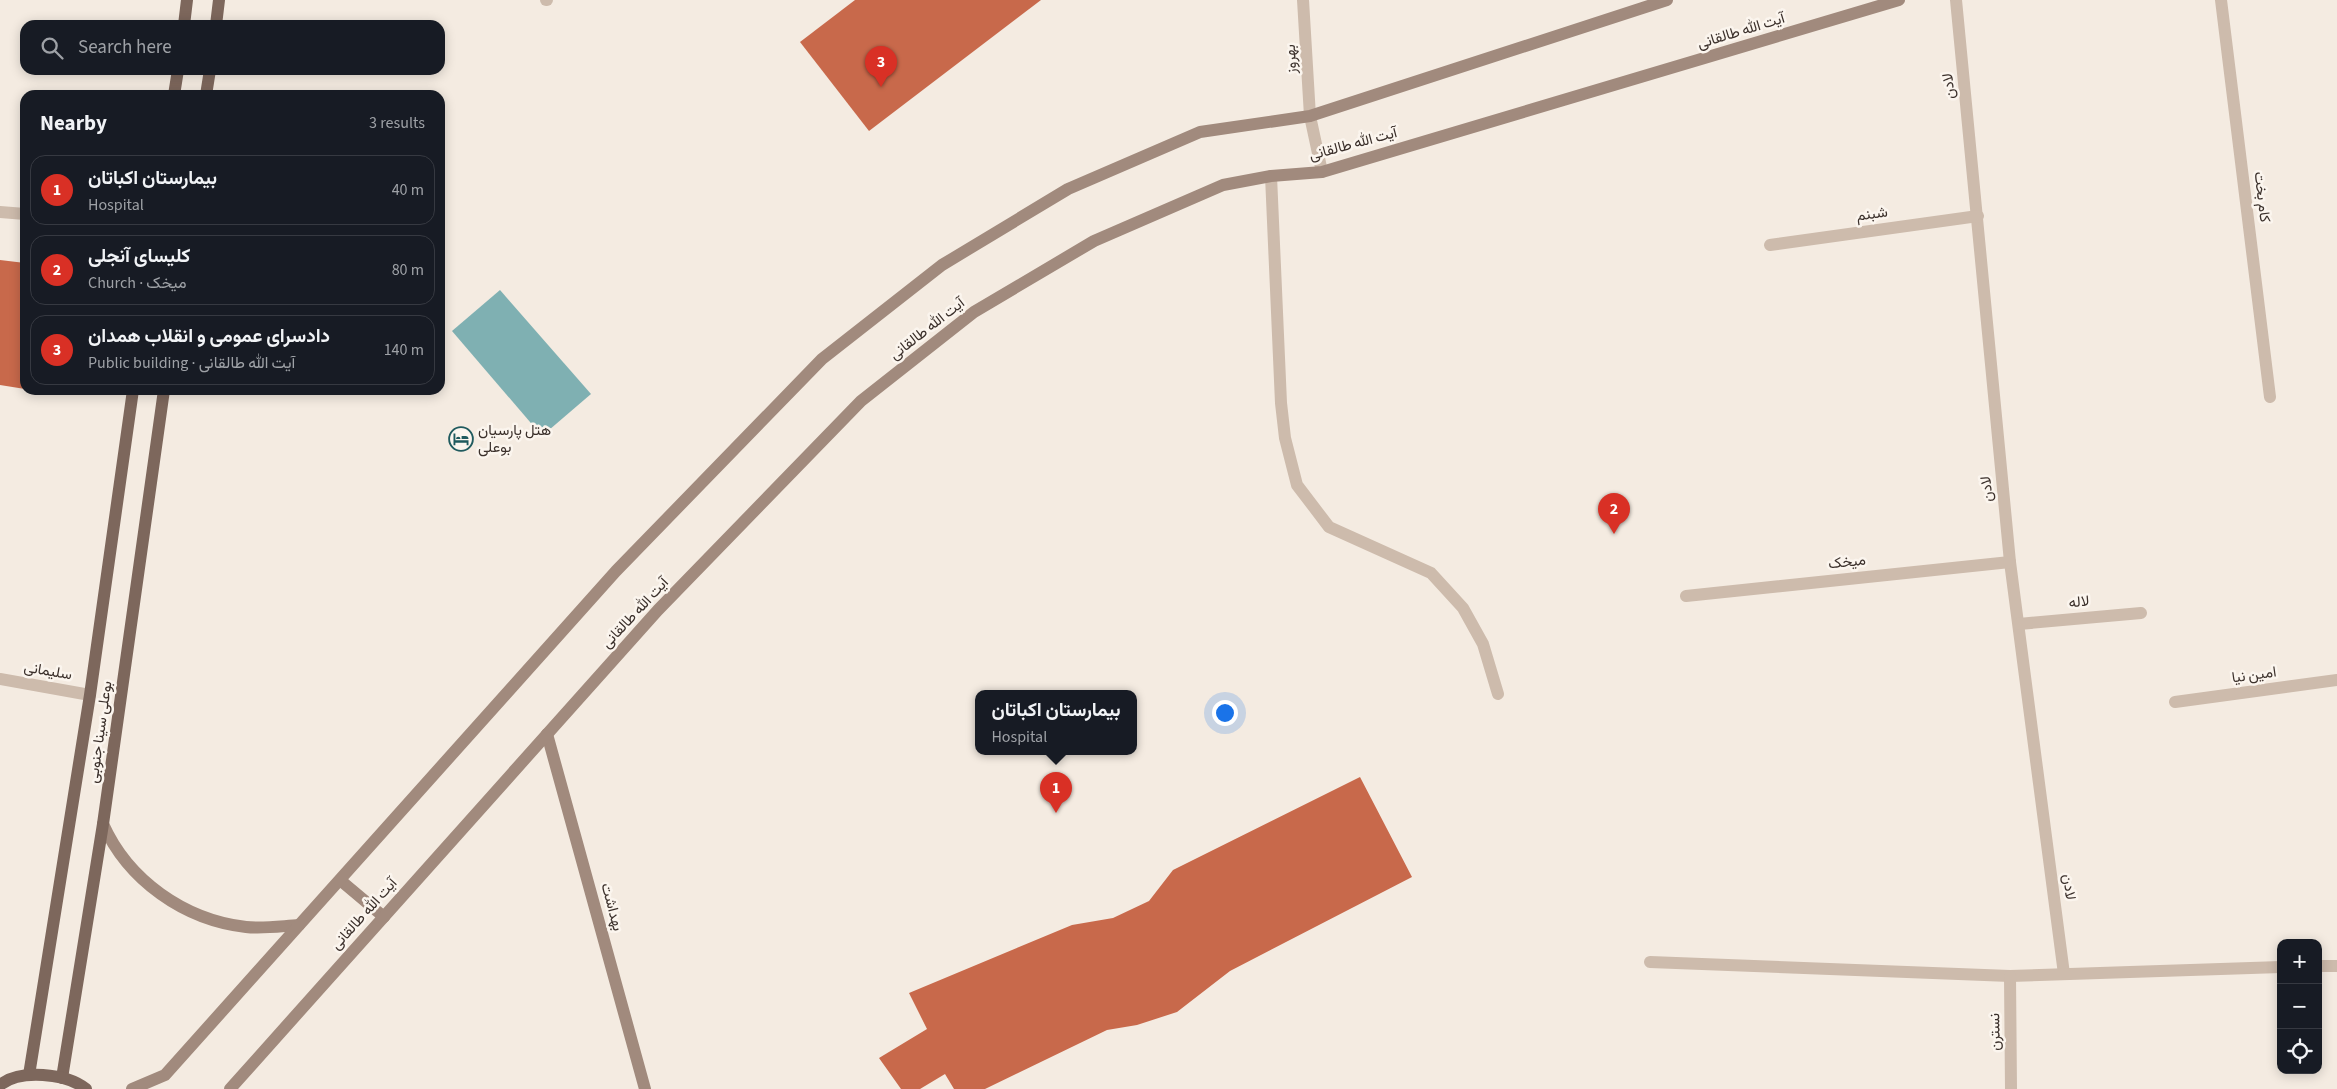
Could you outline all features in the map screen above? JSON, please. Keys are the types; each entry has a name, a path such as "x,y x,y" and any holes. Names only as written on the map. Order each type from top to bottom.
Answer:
{"main road":[{"path":"185,20 188,0"},
{"path":"217,20 220,0"},
{"path":"132,1089 165,1075 616,571 822,359 942,265 1068,189 1200,132 1310,116 1667,0"},
{"name":"آیت الله طالقانی","path":"230,1089 658,610 861,401 974,312 1094,241 1223,185 1271,176 1322,172 1899,0"},
{"path":"175,90 177,75"},
{"path":"207,90 209,75"},
{"name":"بوعلی سینا جنوبی","path":"29,1075 90,695 132,395"},
{"name":"بوعلی سینا جنوبی","path":"62,1078 103,824 163,395"},
{"name":"بهداشت","path":"547,734 645,1089"},
{"path":"103,824 113,845 148,886 194,914 246,927 299,925"},
{"path":"340,880 384,917"},
{"path":"0,1085 5,1081 29,1075 62,1078 86,1089"}],"street":[{"name":"بهروز","path":"1303,0 1310,116 1322,172"},
{"name":"لادن","path":"1956,0 2010,562 2064,974"},
{"name":"کام بخت","path":"2221,0 2270,397"},
{"path":"1271,176 1281,403 1285,438 1297,485 1329,527 1431,573 1467,615 1482,644 1498,694"},
{"path":"0,212 20,214"},
{"name":"شبنم","path":"1770,245 1978,216"},
{"name":"میخک","path":"1686,596 2010,562"},
{"name":"لاله","path":"2018,624 2141,613"},
{"name":"سلیمانی","path":"0,679 90,695"},
{"name":"امین نیا","path":"2175,702 2337,680"},
{"path":"1650,962 2010,976 2277,967"},
{"path":"2322,966 2337,966"},
{"name":"نسترن","path":"2010,976 2011,1089"}],"water":[{"path":"500,290 591,394 542,436 452,331"}],"building":[{"path":"855,0 1041,0 869,131 800,42"},
{"path":"0,260 20,262 20,388 0,385"},
{"path":"1360,777 1412,877 1230,971 1177,1012 1137,1025 1107,1030 985,1089 954,1089 945,1074 920,1089 901,1089 879,1058 927,1029 909,993 1072,925 1113,918 1149,901 1173,870"}],"place":[{"name":"دادسرای عمومی و انقلاب همدان","path":"881,87"},
{"name":"هتل پارسیان بوعلی","path":"461,439"},
{"name":"کلیسای آنجلی","path":"1614,534"},
{"name":"بیمارستان اکباتان","path":"1056,813"}]}
